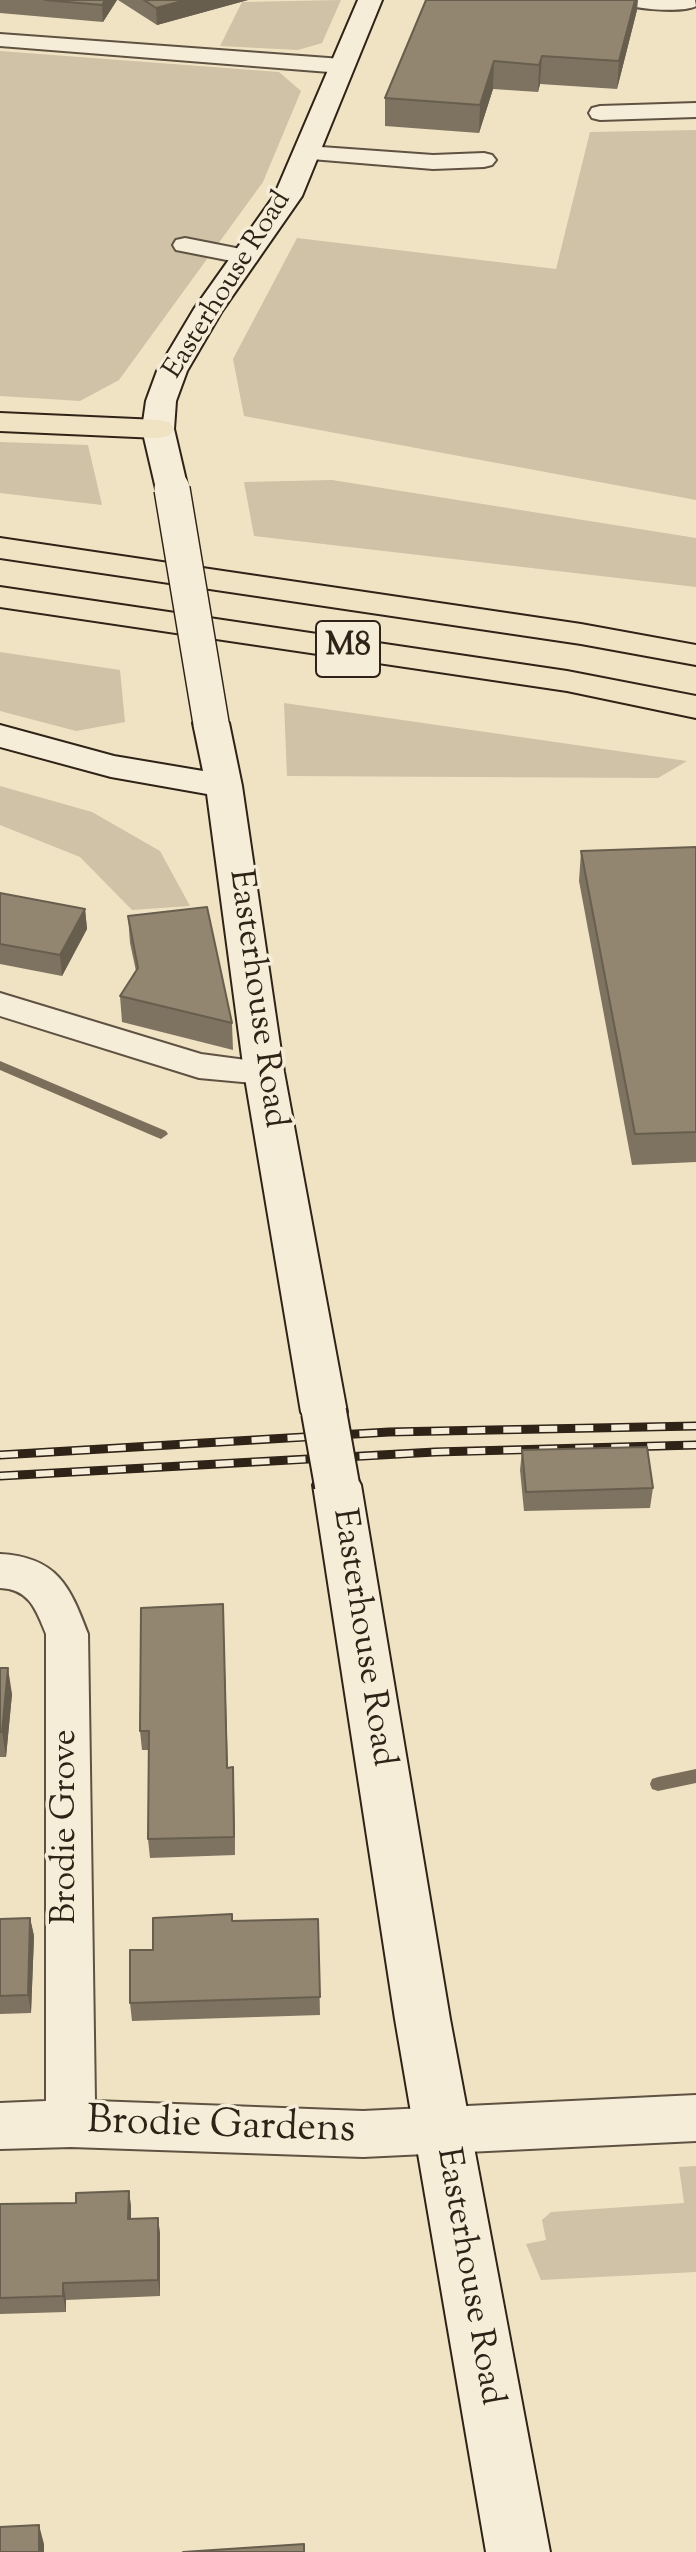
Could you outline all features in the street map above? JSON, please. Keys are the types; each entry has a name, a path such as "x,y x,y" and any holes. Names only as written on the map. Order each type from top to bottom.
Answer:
{"highway":[{"path":"0,422 158,429"},
{"name":"M8","path":"0,548 581,634 696,655"},
{"name":"M8","path":"0,597 567,681 696,707"}],"street":[{"name":"Easterhouse Road","path":"370,0 307,153 273,223 174,367 161,401 158,429 172,489 224,786 264,1072 337,1485 442,2131 518,2552"},
{"path":"628,0 689,6"},
{"path":"0,40 342,66"},
{"path":"600,113 696,110"},
{"path":"307,153 430,172 484,160"},
{"path":"185,245 247,257"},
{"path":"0,736 111,766 224,786"},
{"path":"0,764 113,793 224,786"},
{"path":"0,1004 199,1066 264,1072"},
{"name":"Brodie Grove","path":"0,1571 20,1570 49,1590 67,1634 71,2124"},
{"name":"Brodie Gardens","path":"0,2126 71,2124 363,2134 696,2118"}],"shaded area":[{"path":"341,0 322,43 298,50 220,46 242,2"},
{"path":"0,51 279,72 301,91 263,182 119,380 80,401 0,396"},
{"path":"696,130 696,500 244,416 233,359 297,238 556,269 590,132"},
{"path":"0,442 88,445 102,505 0,493"},
{"path":"332,480 696,538 696,587 254,536 244,482"},
{"path":"0,652 120,670 125,722 76,731 0,711"},
{"path":"284,703 687,761 658,778 287,776"},
{"path":"0,786 92,812 160,851 190,906 132,910 80,857 0,825"},
{"path":"696,2166 696,2272 541,2280 526,2244 546,2240 542,2220 551,2212 684,2203 679,2167"}],"building":[{"path":"45,0 105,0 102,5"},
{"path":"144,0 186,0 156,8"},
{"path":"426,0 635,0 619,61 542,56 539,65 494,61 480,105 385,98"},
{"path":"696,847 696,1132 635,1134 581,851"},
{"path":"0,893 85,909 60,955 0,944"},
{"path":"207,907 232,1023 120,996 138,968 128,916"},
{"path":"647,1447 653,1488 526,1492 522,1450"},
{"path":"223,1604 227,1768 233,1767 234,1837 148,1839 149,1731 140,1731 141,1608"},
{"path":"0,1668 8,1668 2,1732 0,1732"},
{"path":"232,1914 232,1921 318,1919 320,1997 130,2003 130,1950 153,1950 153,1918"},
{"path":"30,1918 28,1995 0,1996 0,1919"},
{"path":"129,2191 128,2219 158,2218 158,2280 63,2283 63,2296 0,2298 0,2204 76,2203 76,2193"},
{"path":"39,2525 39,2552 0,2552 0,2527"},
{"path":"304,2544 304,2552 183,2552"}],"waterway":[{"path":"0,1065 161,1134"},
{"path":"658,1784 696,1776"}],"railway":[{"path":"0,1455 389,1432 696,1426"},
{"path":"0,1476 435,1452 696,1445"}]}
